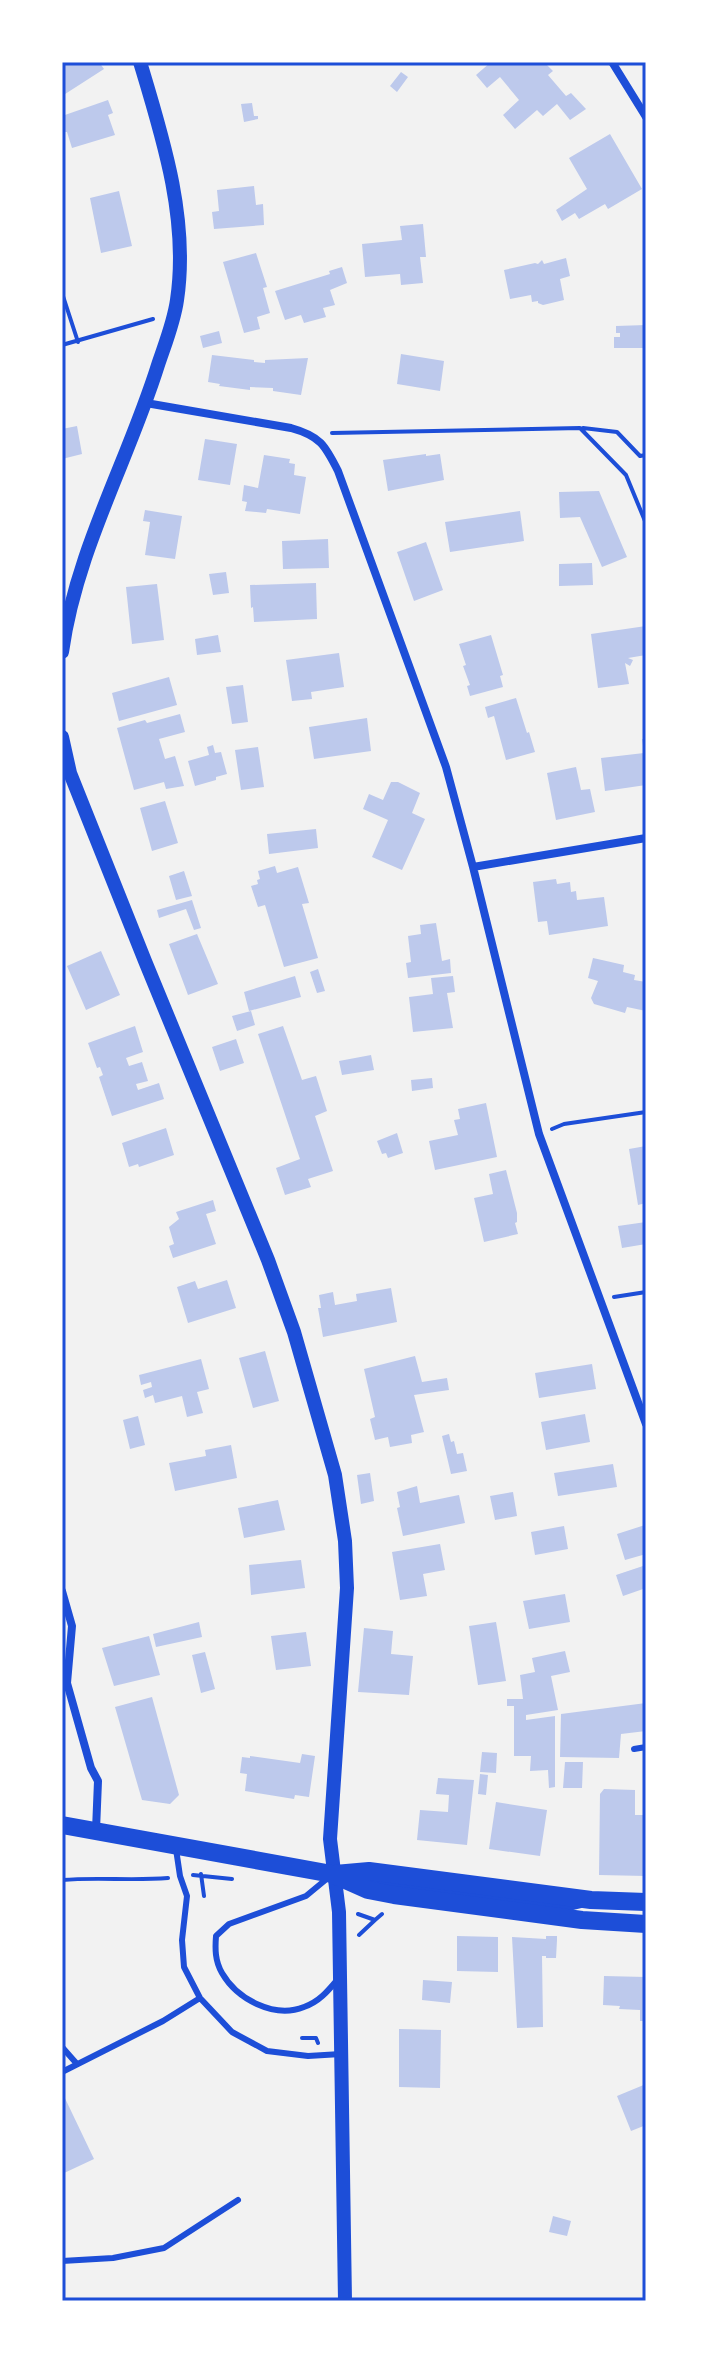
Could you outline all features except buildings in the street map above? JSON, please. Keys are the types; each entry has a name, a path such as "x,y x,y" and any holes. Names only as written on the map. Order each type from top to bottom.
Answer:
{"main road":[{"path":"62,1825 332,1874 368,1890 394,1895 582,1920 646,1924"},
{"path":"332,1874 369,1871 587,1899 646,1902"},
{"path":"612,1901 634,1913 646,1913"}],"street":[{"path":"62,652 74,592 86,554 146,403 175,312 179,263 177,215 160,127 140,62"},
{"path":"612,62 646,117"},
{"path":"146,403 310,433 326,449 338,471 446,767 539,1134 646,1424"},
{"path":"62,737 75,787 268,1260 294,1332 335,1475 345,1541 347,1588 331,1819 332,1874 339,1912 345,2301"},
{"path":"473,867 646,838"},
{"path":"62,1591 72,1626 67,1683 91,1768 98,1781 96,1830"}],"lane":[{"path":"634,1749 646,1747"},
{"path":"176,1845 180,1876 187,1896 182,1940 184,1967 200,1998 232,2032 267,2051 308,2056 341,2054"},
{"path":"332,1874 306,1896 229,1924 216,1936 215,1953 222,1973 239,1993 256,2004 276,2010 301,2009 321,1999 338,1979"},
{"path":"62,2072 163,2021 200,1998"},
{"path":"62,2047 77,2064"},
{"path":"62,2261 113,2258 164,2248 238,2200"}],"path":[{"path":"62,293 78,342"},
{"path":"62,345 175,312"},
{"path":"310,433 580,428 617,432 640,456 646,455"},
{"path":"580,428 626,475 645,521"},
{"path":"539,1134 564,1124 646,1112"},
{"path":"600,1298 646,1292"},
{"path":"62,1880 129,1880 201,1874 245,1881"}]}
